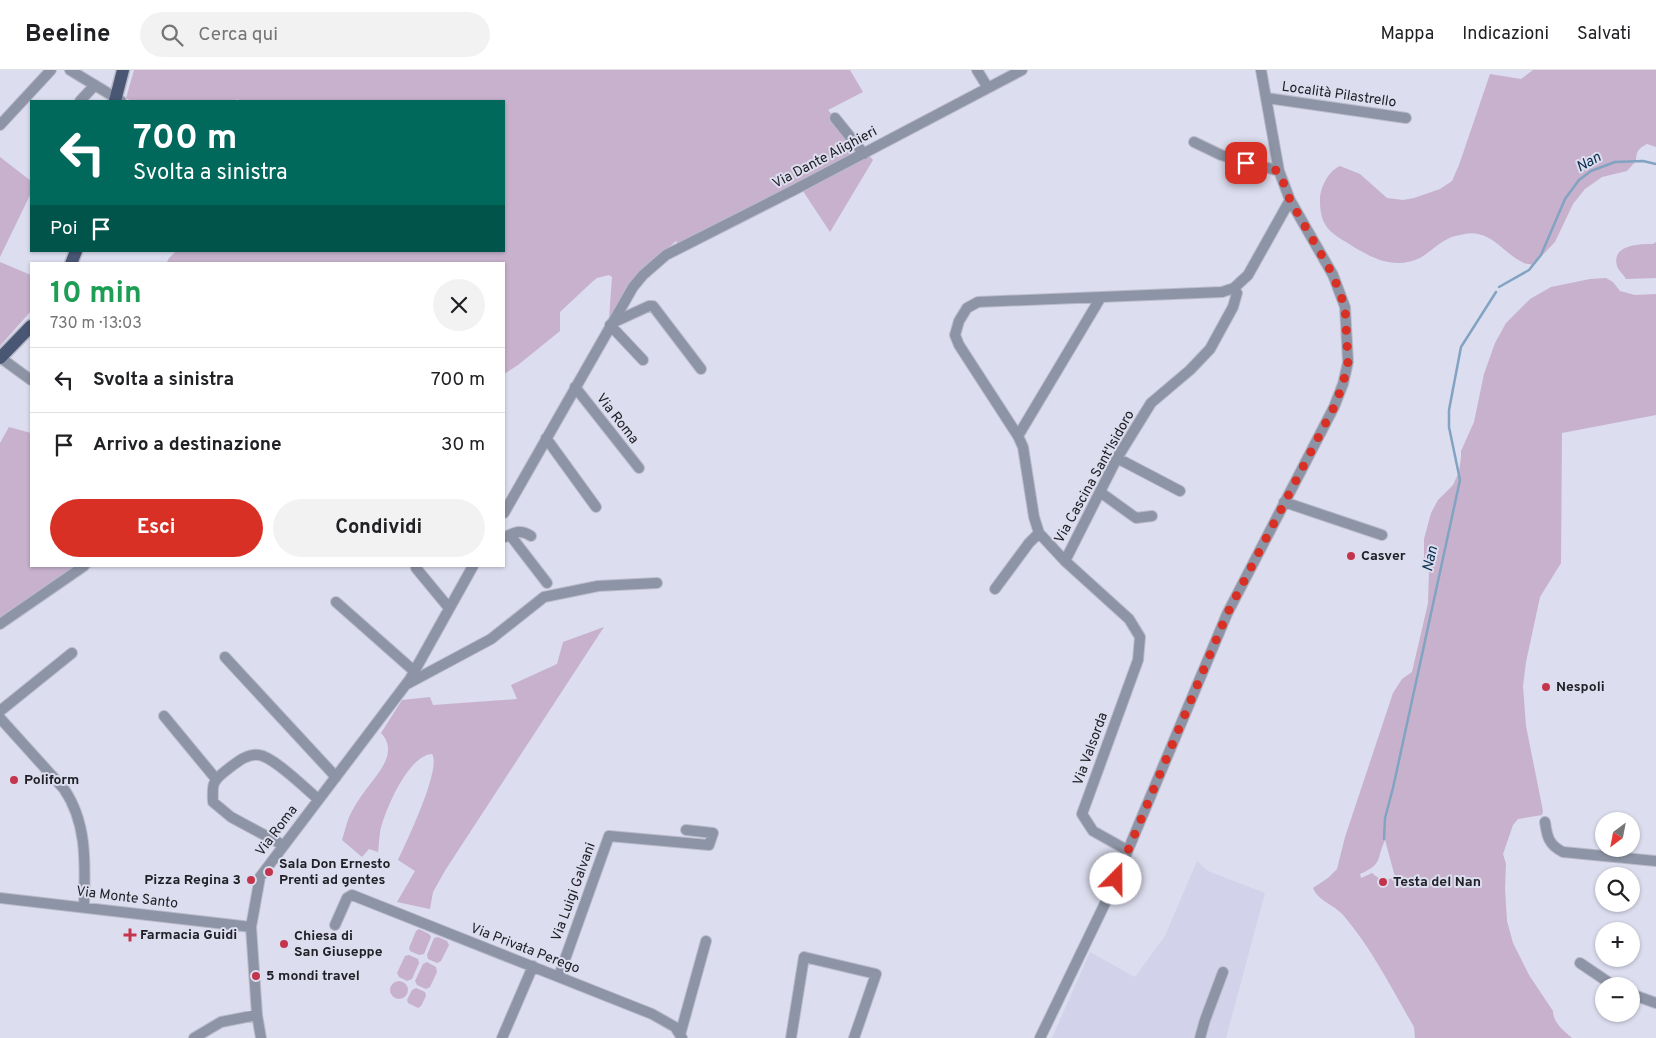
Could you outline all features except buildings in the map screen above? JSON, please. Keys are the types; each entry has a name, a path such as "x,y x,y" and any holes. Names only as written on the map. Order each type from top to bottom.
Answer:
{"main road":[{"path":"118,100 123,70"},
{"path":"0,358 30,327"}],"street":[{"path":"0,125 51,70"},
{"path":"70,70 118,100"},
{"path":"977,70 988,88"},
{"name":"Via Dante Alighieri","path":"611,324 643,274 666,255 864,154 1022,70"},
{"path":"1040,1038 1110,893 1227,614 1334,407 1343,384 1348,362 1345,307 1333,275 1290,200 1279,171 1262,70"},
{"path":"81,100 95,85"},
{"name":"Località Pilastrello","path":"1267,98 1406,118"},
{"path":"835,118 864,154"},
{"path":"1194,142 1221,155 1279,171"},
{"path":"1065,560 1039,533 1034,517 1023,447 1018,436 958,346 955,334 959,321 967,308 978,302 1222,292 1234,288 1248,275 1290,200"},
{"name":"Via Cascina Sant'Isidoro","path":"1140,637 1129,619 1065,560 1117,458 1151,403 1190,370 1210,349 1233,307 1237,293 1234,288"},
{"path":"1018,436 1101,297"},
{"path":"505,510 611,324 649,306 653,306 701,369"},
{"path":"611,324 643,360"},
{"path":"0,358 30,379"},
{"name":"Via Roma","path":"575,387 639,468"},
{"path":"546,438 596,507"},
{"path":"1117,458 1180,491"},
{"path":"1100,492 1136,518 1152,516"},
{"path":"1284,502 1382,535"},
{"path":"532,536 525,532 517,531 507,536 547,583"},
{"path":"995,589 1029,543 1039,533"},
{"path":"0,624 83,567"},
{"name":"Via Roma","path":"261,1038 257,1015 251,927 260,877 406,685 472,567"},
{"path":"416,568 449,608"},
{"path":"406,685 491,639 544,597 598,586 657,583"},
{"path":"336,602 414,671"},
{"name":"Via Valsorda","path":"1128,850 1093,831 1082,814 1138,660 1140,637"},
{"path":"0,711 72,653"},
{"path":"225,658 336,777"},
{"path":"164,716 216,778"},
{"path":"0,718 70,798 79,822 86,857 84,907"},
{"path":"283,845 231,818 213,802 212,787 216,778 242,758 258,754 275,763 318,799"},
{"path":"1545,822 1550,843 1563,852 1656,861"},
{"name":"Via Luigi Galvani","path":"558,976 609,836 710,845 713,833 686,830"},
{"name":"Via Privata Perego","path":"335,925 347,898 352,895 652,1014 675,1027 681,1037"},
{"name":"Via Monte Santo","path":"0,898 251,927"},
{"path":"681,1037 706,941"},
{"path":"790,1038 804,957 876,974 854,1038"},
{"path":"1580,963 1601,977"},
{"path":"502,1038 532,966"},
{"path":"1200,1038 1223,972"},
{"path":"1640,997 1656,1003"},
{"path":"194,1038 222,1022 257,1015"}],"shaded area":[{"path":"134,70 850,70 863,92 828,110 873,160 830,232 797,182 679,247 676,241 630,285 609,319 612,277 609,275 597,278 560,312 560,331 505,373 505,262 167,262 175,252 505,252 505,100 129,100 126,98"},
{"path":"1533,70 1656,70 1656,147 1644,145 1638,150 1636,161 1627,171 1602,177 1585,189 1573,204 1555,242 1533,265 1516,259 1495,242 1478,234 1472,233 1455,236 1441,243 1420,258 1400,263 1372,257 1329,230 1321,215 1321,190 1328,176 1336,168 1340,166 1360,174 1387,198 1403,200 1440,189 1452,181 1459,165 1490,74 1521,79"},
{"path":"0,157 30,180 30,195 0,257"},
{"path":"1656,242 1656,278 1626,279 1617,266 1616,259 1618,253 1628,247"},
{"path":"0,262 30,275 30,312 0,346"},
{"path":"1606,278 1613,282 1620,291 1635,295 1656,294 1656,415 1562,433 1561,563 1540,597 1526,662 1523,686 1526,726 1543,811 1542,815 1518,819 1513,825 1503,854 1506,864 1507,921 1513,943 1529,975 1553,1011 1557,1023 1572,1038 1415,1038 1414,1027 1364,942 1344,916 1323,900 1313,888 1337,869 1345,837 1393,693 1402,679 1412,672 1428,603 1429,571 1424,558 1424,539 1431,513 1438,500 1453,485 1459,472 1461,451 1474,422 1484,374 1495,343 1506,323 1530,299 1551,287 1590,279","holes":["1385,840 1395,877 1383,879 1372,873 1361,878 1360,874 1378,861"]},
{"path":"9,427 30,433 30,567 92,567 0,630 0,443"},
{"path":"604,627 446,869 433,892 430,909 397,902 415,871 398,860 428,789 434,762 432,754 423,757 414,764 398,786 382,823 378,852 369,849 362,857 342,840 352,811 384,764 388,748 381,733 402,700 430,697 433,705 517,699 511,685 557,664 563,642"},
{"path":"1197,861 1208,871 1265,893 1226,1038 1052,1038 1090,952 1135,977 1165,936"},
{"path":"419,929 431,937 424,954 419,955 410,951 409,948 416,931"},
{"path":"438,937 447,941 449,945 441,961 437,963 428,959 427,955 434,938"},
{"path":"409,955 418,959 419,963 412,979 407,981 399,977 397,973 405,956"},
{"path":"427,962 436,967 437,972 430,987 426,989 417,985 415,981 423,964"},
{"path":"399,981 405,984 408,990 405,996 399,999 393,996 390,990 393,984"},
{"path":"416,988 425,992 426,996 418,1008 408,1003 407,1000 412,990"}],"waterway":[{"name":"Nan","path":"1499,287 1529,270 1541,255 1565,199 1579,180 1591,171 1615,162 1643,161 1656,164"},
{"name":"Nan","path":"1384,839 1385,818 1460,480 1449,427 1449,410 1461,347 1496,292"}],"place":[{"name":"Casver","path":"1351,556"},
{"name":"Nespoli","path":"1546,687"},
{"name":"Poliform","path":"14,780"},
{"name":"Sala Don Ernesto Prenti ad gentes","path":"269,872"},
{"name":"Pizza Regina 3","path":"251,880"},
{"name":"Testa del Nan","path":"1383,882"},
{"name":"Farmacia Guidi","path":"130,935"},
{"name":"Chiesa di San Giuseppe","path":"284,944"},
{"name":"5 mondi travel","path":"256,976"}],"route":[{"path":"1116,879 1227,614 1334,407 1343,384 1348,362 1345,307 1333,275 1290,200 1279,171 1246,163"}]}
